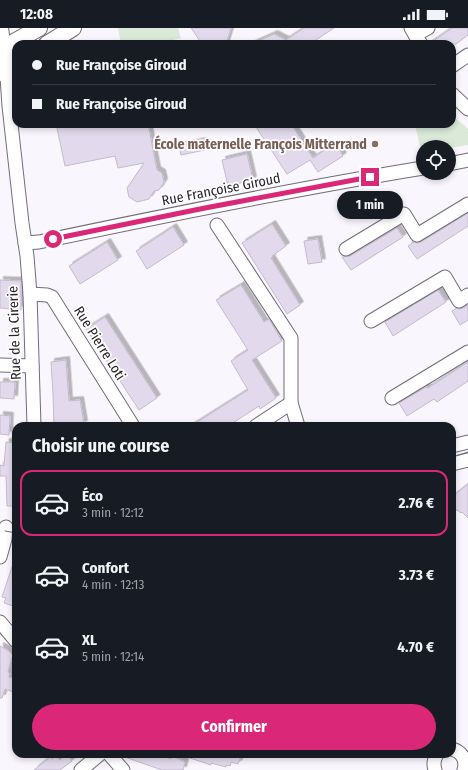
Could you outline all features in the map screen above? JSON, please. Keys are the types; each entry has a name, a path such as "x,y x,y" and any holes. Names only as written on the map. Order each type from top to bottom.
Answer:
{"main road":[{"path":"0,28 2,42 7,50"},
{"path":"22,40 39,28"},
{"path":"54,40 73,28"}],"street":[{"path":"416,36 428,28"},
{"name":"Rue de la Cirerie","path":"7,50 9,106 30,294 34,422"},
{"path":"456,63 468,55"},
{"path":"456,98 468,109"},
{"path":"456,163 468,160"},
{"name":"Rue Françoise Giroud","path":"25,243 39,242 205,208 416,169"},
{"path":"346,249 404,214 417,235 468,204"},
{"path":"217,225 291,338 291,403 297,422"},
{"path":"371,321 445,277 459,301 468,295"},
{"name":"Rue Pierre Loti","path":"30,294 47,295 52,297 130,422"},
{"path":"392,398 468,352"},
{"path":"0,366 32,366"},
{"path":"262,422 291,403"},
{"path":"456,445 468,442"},
{"path":"456,463 468,460"},
{"path":"0,557 7,532"},
{"path":"0,622 12,636"},
{"path":"456,750 461,754 465,761"},
{"path":"81,770 95,758"},
{"path":"112,758 123,770"},
{"path":"435,758 435,770"}],"green space":[{"path":"118,28 178,28 181,38 173,40 120,40"},
{"path":"456,118 468,129 468,145 456,147 456,140 418,140 416,128 456,128"}],"building":[{"path":"191,28 231,28 227,40 199,40"},
{"path":"304,28 334,28 316,40 286,40"},
{"path":"452,28 468,28 468,35 456,44 456,40 435,40"},
{"path":"274,34 286,40 261,40"},
{"path":"57,128 149,128 157,170 162,173 164,182 159,190 154,191 149,199 137,202 129,197 127,188 144,163 118,168 115,156 65,166"},
{"path":"257,128 294,128 313,158 335,143 343,156 318,172 310,160 287,174"},
{"path":"203,141 205,150 181,155 179,146"},
{"path":"247,154 253,180 228,186 222,160"},
{"path":"468,213 468,226 417,259 408,246 414,242 421,242"},
{"path":"272,224 286,246 271,258 300,305 287,314 242,243"},
{"path":"173,227 184,245 147,269 136,251"},
{"path":"397,228 403,237 351,270 342,257 350,256"},
{"path":"318,239 322,262 308,264 304,241"},
{"path":"107,242 118,260 80,284 69,266"},
{"path":"0,280 21,281 21,310 0,308"},
{"path":"241,285 264,322 269,319 282,341 252,360 276,398 260,409 259,406 234,422 197,422 248,390 231,361 248,350 216,300"},
{"path":"438,290 446,302 393,336 385,322"},
{"path":"468,305 468,320 460,325 452,311"},
{"path":"105,317 157,398 139,410 86,329"},
{"path":"66,360 69,401 80,400 84,422 54,422 51,362"},
{"path":"468,362 468,381 437,402 434,399 407,416 399,403 426,387 428,388"},
{"path":"0,382 15,382 14,399 0,398"},
{"path":"0,415 10,416 9,435 0,434"},
{"path":"6,442 12,443 12,506 7,506 6,476 0,476 0,465 4,466"},
{"path":"468,484 468,518 462,512 456,511 456,494"},
{"path":"12,567 12,606 4,603 6,598 2,597"},
{"path":"0,646 12,654 8,672 10,673 9,677 12,678 12,692 5,689 2,698 0,698"},
{"path":"49,758 58,758 60,760 62,758 70,758 72,761 60,770 34,770"},
{"path":"128,758 176,758 185,762 183,770 162,770"},
{"path":"190,758 240,758 238,764 231,762 230,766 226,765 226,767 211,763 211,765"}],"tram line":[{"path":"456,456 468,452"},
{"path":"5,531 12,532"}],"place":[{"name":"École maternelle François Mitterrand","path":"375,144"}],"route":[{"path":"53,239 205,208 370,177"}]}
